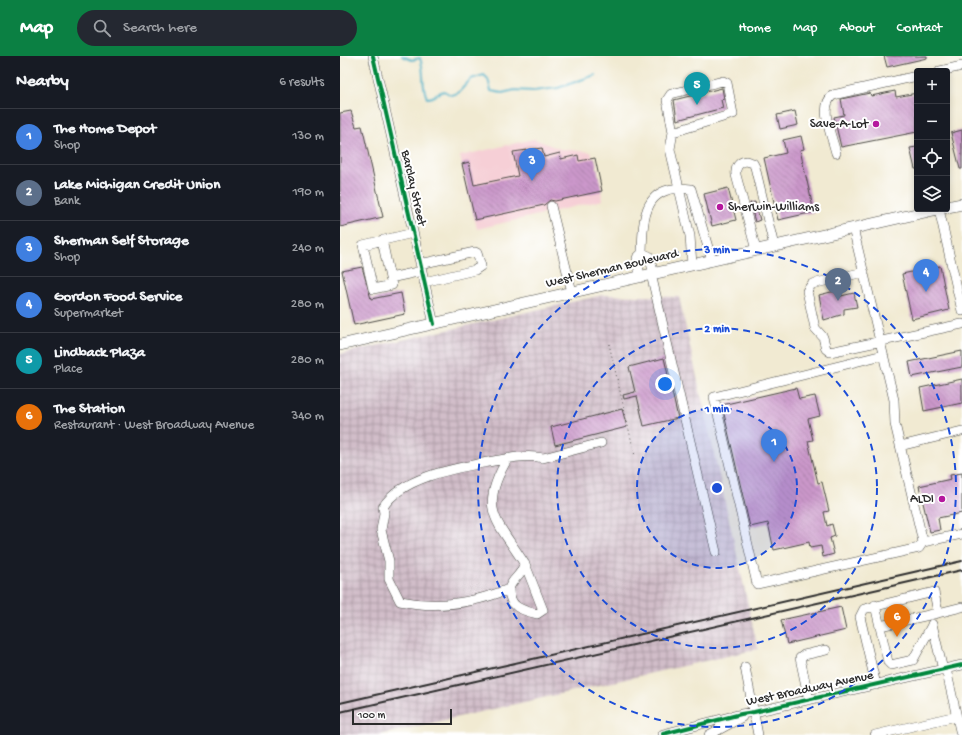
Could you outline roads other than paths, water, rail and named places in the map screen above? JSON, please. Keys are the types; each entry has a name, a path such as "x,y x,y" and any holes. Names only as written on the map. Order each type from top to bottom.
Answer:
{"main road":[{"path":"950,206 962,204"},
{"name":"West Sherman Boulevard","path":"340,345 925,212"}],"street":[{"name":"Barclay Street","path":"373,56 434,324"},
{"path":"950,69 962,66"},
{"path":"836,153 825,109 827,100 833,95 914,77"},
{"path":"673,132 733,114 727,83 723,81 668,96 668,108 673,132 670,149 690,236 692,265"},
{"path":"756,250 736,175 736,168 739,164 746,161 753,163 755,167 774,246"},
{"path":"640,277 637,258 642,254 643,224 648,206 659,194 679,189 691,189 712,261"},
{"path":"551,206 572,292"},
{"path":"939,212 962,311"},
{"path":"853,228 884,355 894,400 895,424 923,542"},
{"path":"382,240 392,285 373,288 363,245 382,240 413,233"},
{"path":"390,278 475,252 477,253 481,266 476,270 424,282"},
{"path":"642,254 649,256 716,552"},
{"path":"864,272 808,286 807,291 815,328 824,337 826,349 830,352 962,324"},
{"path":"884,355 714,397 757,584 919,548 923,542 962,534"},
{"path":"900,446 962,431"},
{"path":"509,589 493,595 457,604 415,604 400,601 390,579 389,561 380,530 384,513 383,506 388,498 415,482 438,472 508,458 537,456 543,458 601,443"},
{"path":"508,458 494,485 491,500 495,519 524,563 543,610 537,614 521,610 513,605 509,595 511,584 523,571 524,563"},
{"path":"875,605 888,662 892,665 899,664 912,660 932,625 934,614 934,592 875,605 864,609 860,617 876,685"},
{"path":"880,626 962,607"},
{"path":"932,625 959,716 960,735"},
{"path":"809,700 800,658 804,655 826,650"},
{"path":"899,664 903,679"},
{"path":"745,667 758,735"},
{"name":"West Broadway Avenue","path":"660,734 741,714 945,669 961,669"},
{"path":"709,735 754,712"},
{"path":"875,735 959,716"},
{"name":"West Broadway Avenue","path":"660,734 678,735"}],"waterway":[{"path":"402,56 412,60 420,58 424,88 427,98 444,91 451,95 458,93 471,79 484,75 488,79 491,91 502,93 515,90 533,91 558,88 595,75"}],"railway":[{"path":"340,703 962,561"},
{"path":"340,712 962,570"}],"place":[{"name":"Lindback Plaza","path":"697,105"},
{"name":"Save-A-Lot","path":"876,124"},
{"name":"Sherman Self Storage","path":"532,181"},
{"name":"Sherwin-Williams","path":"720,207"},
{"name":"Gordon Food Service","path":"926,292"},
{"name":"Lake Michigan Credit Union","path":"838,301"},
{"name":"The Home Depot","path":"774,462"},
{"name":"ALDI","path":"942,499"},
{"name":"The Station","path":"897,637"}]}
